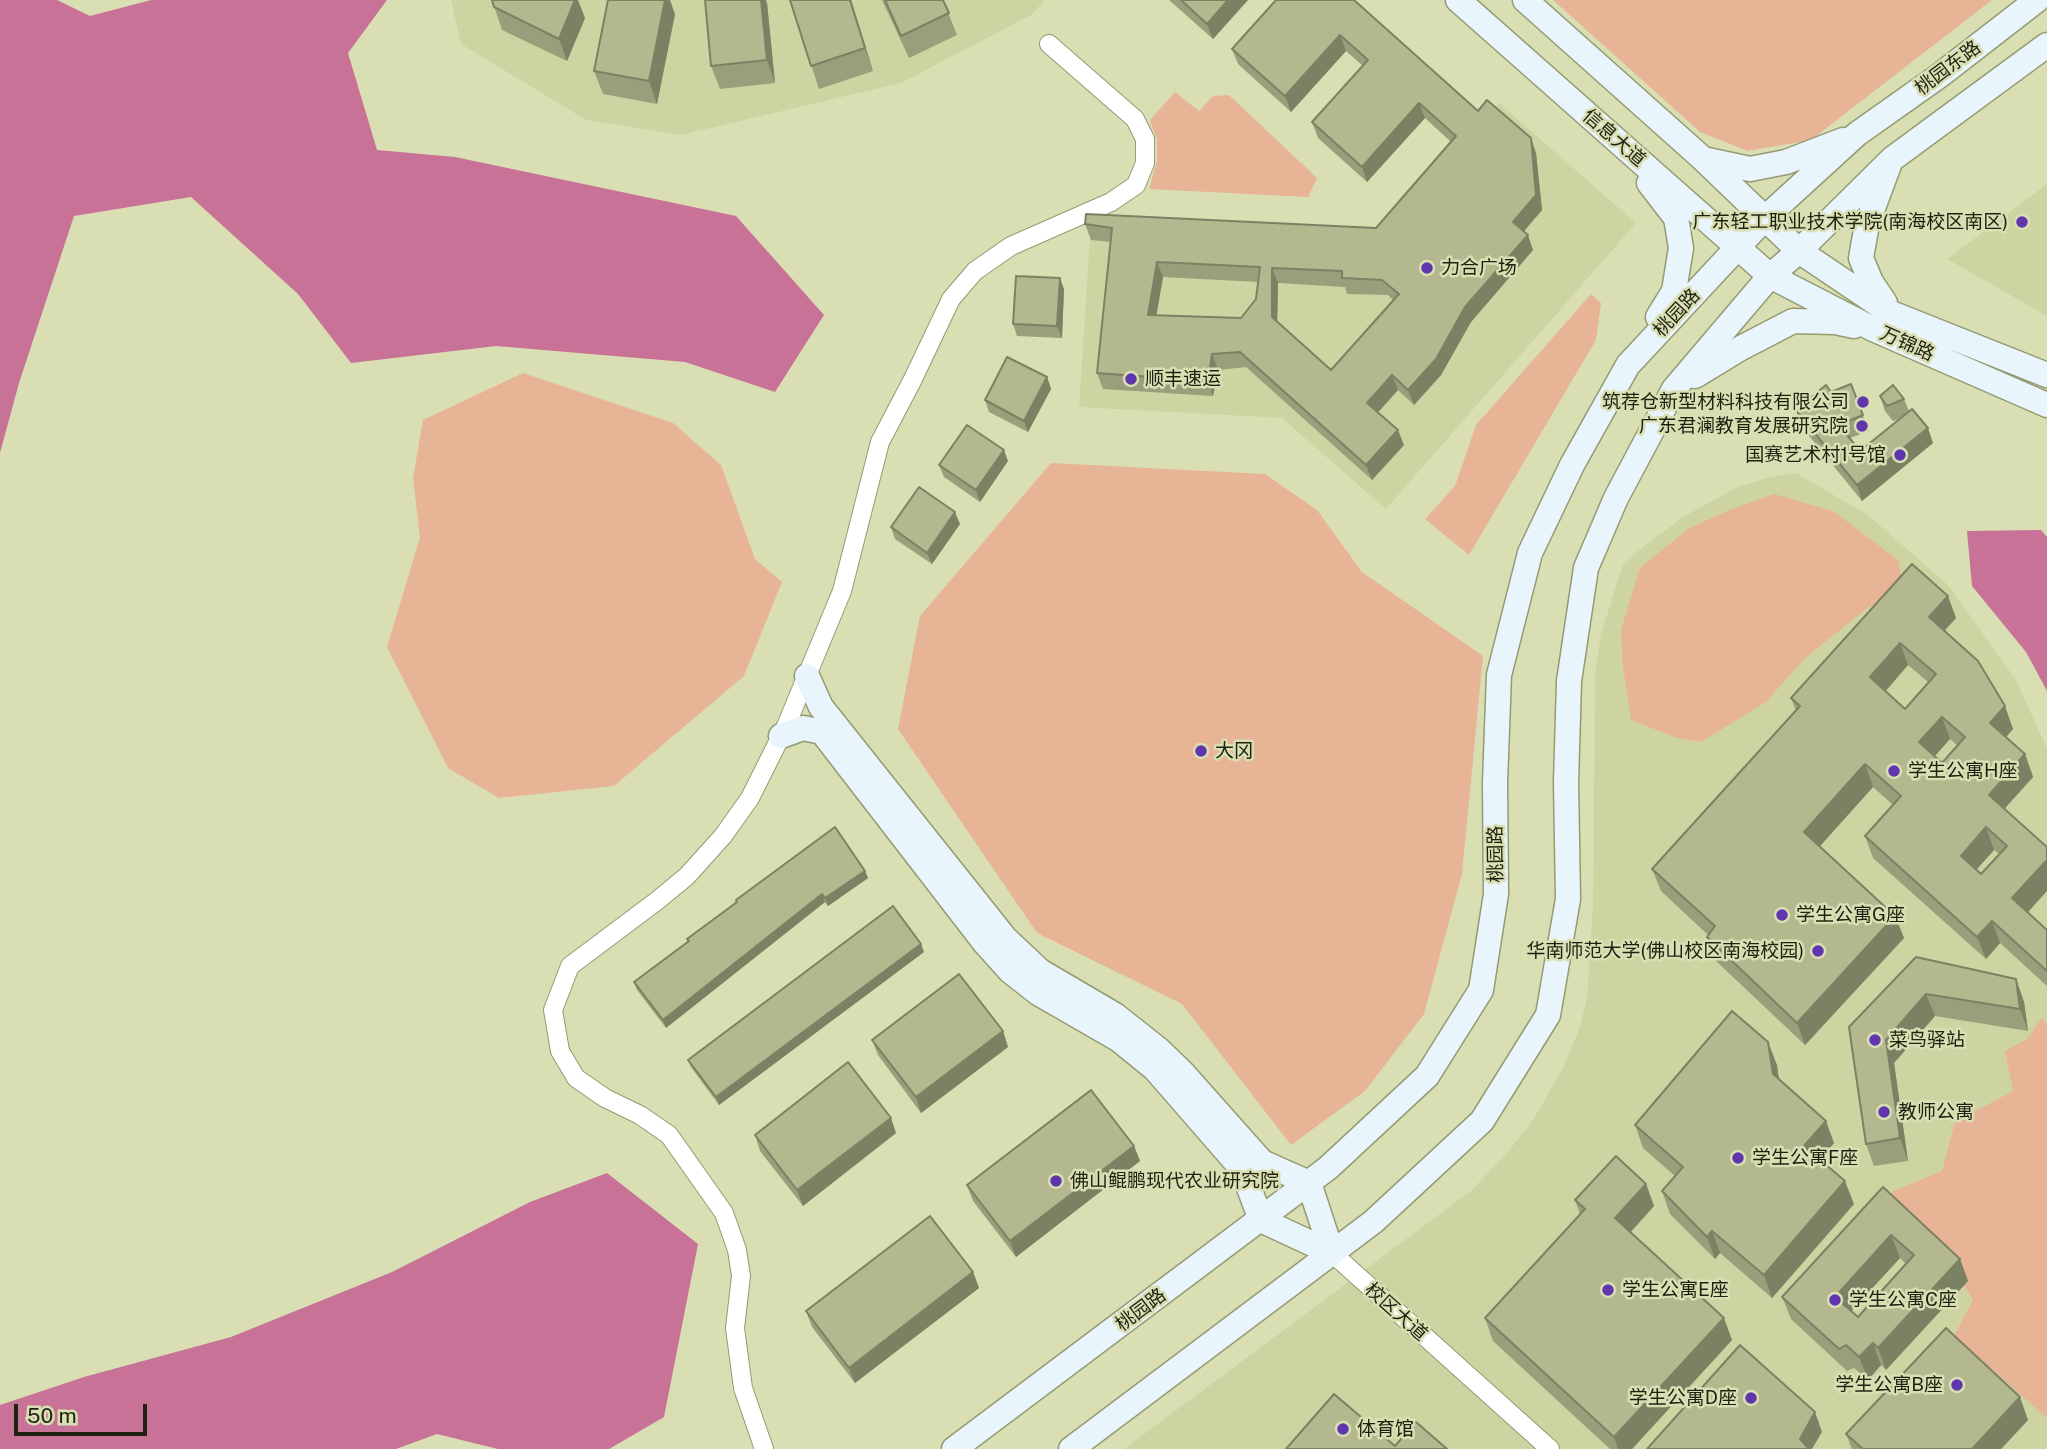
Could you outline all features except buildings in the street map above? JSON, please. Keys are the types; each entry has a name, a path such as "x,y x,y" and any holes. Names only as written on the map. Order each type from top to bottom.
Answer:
{"main road":[{"name":"信息大道","path":"1458,0 1770,276"},
{"path":"1525,0 1702,159 1799,251"},
{"name":"桃园东路","path":"1857,134 1939,76 2037,0"},
{"name":"桃园东路","path":"1892,159 2047,45"},
{"path":"1702,159 1750,169 1786,162 1857,134"},
{"name":"桃园路","path":"954,1449 1309,1183 1427,1076 1481,990 1496,894 1495,782 1499,675 1530,553 1572,465 1628,365 1764,219 1857,134"},
{"path":"1614,138 1676,218 1681,248 1674,291 1628,365"},
{"path":"1071,1449 1373,1222 1482,1121 1548,1015 1567,899 1569,681 1586,568 1616,498 1674,389 1770,276 1892,159"},
{"path":"1674,389 1741,348 1793,321 1882,321 1861,258 1867,223 1892,159"},
{"name":"万锦路","path":"1799,251 1882,321 2047,405"},
{"name":"万锦路","path":"1770,276 1882,321 2047,375"},
{"path":"807,676 821,707 1005,938 1040,971 1115,1015 1158,1049 1262,1162 1309,1183 1332,1254"},
{"path":"781,736 803,728 822,732 984,942 1010,971 1038,993 1118,1039 1155,1069 1241,1169 1261,1220 1332,1254"}],"street":[{"path":"764,1449 743,1388 735,1328 741,1276 737,1250 723,1213 669,1135 576,1078 560,1051 553,1010 570,966 687,876 723,836 750,798 781,736 842,591 880,442 951,299 975,271 1011,246 1111,202 1136,185 1145,163 1145,139 1135,119 1049,44"},
{"name":"校区大道","path":"1332,1254 1550,1449"}],"shaded area":[{"path":"0,0 57,0 90,16 151,0 387,0 348,53 377,150 455,157 736,216 824,315 775,392 685,362 496,346 351,363 298,294 191,197 74,216 19,383 0,453"},
{"path":"451,0 1045,0 1031,15 901,83 681,135 586,120 461,44"},
{"path":"1553,0 1992,0 1811,140 1748,151 1700,132"},
{"path":"1175,92 1199,111 1213,96 1229,95 1317,178 1308,197 1149,189 1157,161 1157,140 1150,120"},
{"path":"1499,103 1636,223 1386,509 1282,418 1079,407 1091,221 1381,237"},
{"name":"广东轻工职业技术学院(南海校区南区)","path":"2047,184 2047,316 1947,259"},
{"path":"1591,294 1601,303 1596,340 1469,555 1425,519 1455,486 1476,425"},
{"path":"523,373 673,423 721,465 755,559 782,582 744,676 614,786 499,798 448,768 387,647 420,537 413,478 423,420"},
{"path":"1051,463 1265,474 1317,510 1362,572 1483,656 1462,874 1424,1014 1365,1091 1291,1145 1182,1004 1037,933 898,729 920,616"},
{"name":"华南师范大学(佛山校区南海校园)","path":"1796,473 1868,515 1948,585 2016,680 2047,749 2047,1449 1124,1449 1472,1190 1533,1120 1562,1070 1579,1030 1587,999 1593,904 1595,673 1601,634 1622,567 1639,550 1683,517 1738,487 1770,477"},
{"path":"1774,494 1833,511 1898,560 1903,585 1866,609 1804,659 1766,702 1701,742 1677,738 1631,720 1621,630 1640,568 1688,529"},
{"path":"2041,530 2047,537 2047,691 2026,652 1972,586 1967,531"},
{"path":"2042,1018 2047,1024 2047,1418 1954,1336 1973,1300 1945,1255 1891,1192 1942,1171 1955,1122 2013,1091 2005,1051 2027,1039"},
{"path":"607,1173 698,1244 664,1417 609,1449 498,1449 437,1434 396,1449 0,1449 0,1405 84,1377 231,1337 392,1272 530,1202"}],"place":[{"name":"广东轻工职业技术学院(南海校区南区)","path":"2022,222"},
{"name":"力合广场","path":"1427,268"},
{"name":"顺丰速运","path":"1131,379"},
{"name":"筑荐仓新型材料科技有限公司","path":"1863,402"},
{"name":"广东君澜教育发展研究院","path":"1862,426"},
{"name":"国赛艺术村1号馆","path":"1900,455"},
{"name":"大冈","path":"1201,751"},
{"name":"学生公寓H座","path":"1894,771"},
{"name":"学生公寓G座","path":"1782,915"},
{"name":"华南师范大学(佛山校区南海校园)","path":"1818,951"},
{"name":"菜鸟驿站","path":"1875,1040"},
{"name":"教师公寓","path":"1884,1112"},
{"name":"学生公寓F座","path":"1738,1158"},
{"name":"佛山鲲鹏现代农业研究院","path":"1056,1181"},
{"name":"学生公寓E座","path":"1608,1290"},
{"name":"学生公寓C座","path":"1835,1300"},
{"name":"学生公寓B座","path":"1957,1385"},
{"name":"学生公寓D座","path":"1751,1398"},
{"name":"体育馆","path":"1343,1429"}]}
